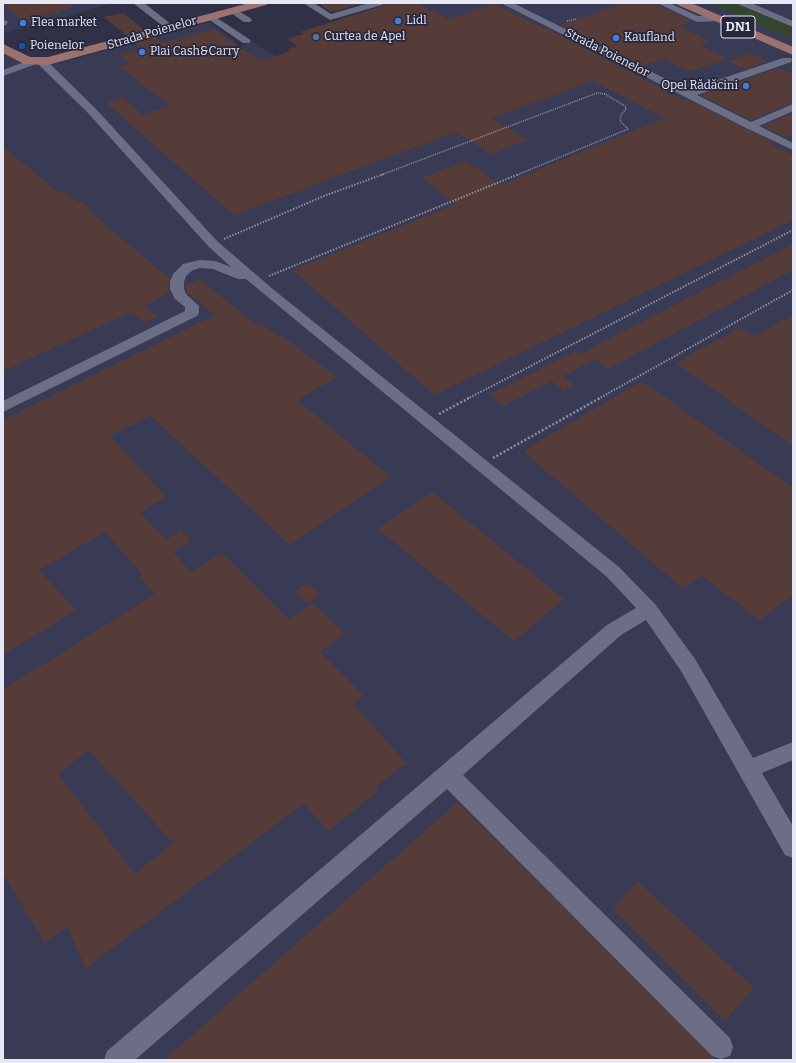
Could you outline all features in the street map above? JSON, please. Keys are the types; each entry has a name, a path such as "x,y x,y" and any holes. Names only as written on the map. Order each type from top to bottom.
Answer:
{"main road":[{"name":"Strada Poienelor","path":"37,62 54,60 262,3"},
{"name":"DN1","path":"682,3 718,18 792,58"},
{"name":"DN1","path":"698,3 793,44"},
{"path":"3,48 24,60 37,62"}],"street":[{"path":"138,3 171,28"},
{"path":"310,3 340,23"},
{"name":"Strada Poienelor","path":"506,3 750,126 791,144"},
{"path":"662,3 697,19 718,18"},
{"path":"743,3 793,24"},
{"path":"330,17 363,6 375,4"},
{"path":"234,11 247,20"},
{"path":"211,17 246,41"},
{"path":"147,24 158,32"},
{"path":"688,94 792,58"},
{"path":"3,73 37,62 92,111 213,244 256,282 613,572 649,609 688,665 793,847"},
{"path":"750,126 793,107"},
{"path":"3,407 192,313 192,306 180,296 177,289 177,282 180,274 188,267 200,264 215,265 256,282"},
{"path":"116,1060 448,775 614,630 649,609"},
{"path":"748,770 793,751"},
{"path":"448,775 721,1047"}],"path":[{"path":"569,16 575,19"},
{"path":"213,244 324,196 597,93 605,94 625,106 626,109 621,115 620,121 628,129 256,282"},
{"path":"426,420 793,230"},
{"path":"481,465 793,290"}],"shaded area":[{"name":"Flea market","path":"3,3 114,3 5,33 3,32"},
{"path":"403,3 793,3 793,1060 3,1060 3,52 25,66 60,63 210,22 240,46 253,42 288,64"}],"green space":[{"path":"709,3 735,3 793,27 793,39"}],"building":[{"path":"3,3 71,3 72,7 59,11 60,12 22,20"},
{"path":"318,3 364,3 331,12"},
{"path":"386,3 415,3 448,19 495,4 545,29 548,29 684,100 686,99 773,142 770,144 793,155 793,220 434,395 293,270 456,204 421,178 466,161 501,185 664,118 593,81 492,118 527,140 491,154 456,132 234,215 106,103 123,97 143,115 170,106 120,67 130,64 120,55 143,49 135,43 154,37 162,43 214,29 260,61 291,51 287,49 297,46 287,39 303,34 300,32 382,6"},
{"path":"625,3 653,3 692,21 679,26 711,42 700,45 727,59 689,72 663,59 643,66 560,25"},
{"path":"123,13 144,30 126,35 104,17"},
{"path":"750,53 767,62 744,69 728,61"},
{"path":"779,68 793,74 793,103 751,120 701,95"},
{"path":"793,113 793,134 785,137 763,126"},
{"path":"3,147 59,193 63,191 78,202 81,201 91,209 88,210 170,279 168,289 170,292 144,306 158,316 145,323 131,312 3,371"},
{"path":"793,244 793,270 608,369 595,359 563,376 575,385 564,391 552,381 503,406 490,394 575,352 578,355"},
{"path":"199,279 258,326 262,324 280,337 282,336 337,377 297,400 390,477 290,545 151,416 110,436 166,497 140,512 166,540 181,530 191,541 173,552 191,572 222,553 289,620 313,603 344,634 320,652 363,695 353,704 406,763 375,787 379,790 328,831 304,803 86,968 67,926 45,943 3,873 3,690 155,594 139,576 142,574 105,532 39,570 76,610 3,655 3,420 215,315 187,292 186,286","holes":["89,750 173,843 135,874 58,774"]},
{"path":"793,315 793,446 676,363 741,328 754,336"},
{"path":"642,381 793,488 793,594 760,620 702,576 682,588 523,451"},
{"path":"432,492 564,599 514,641 378,529"},
{"path":"309,583 320,595 308,603 296,591"},
{"path":"458,802 715,1060 164,1060"},
{"path":"637,881 754,988 725,1021 613,909"}],"place":[{"name":"Lidl","path":"398,21"},
{"name":"Flea market","path":"23,23"},
{"name":"Curtea de Apel","path":"316,37"},
{"name":"Kaufland","path":"616,38"},
{"name":"Poienelor","path":"22,46"},
{"name":"Plai Cash&Carry","path":"142,52"},
{"name":"Opel Rădăcini","path":"746,86"}]}
